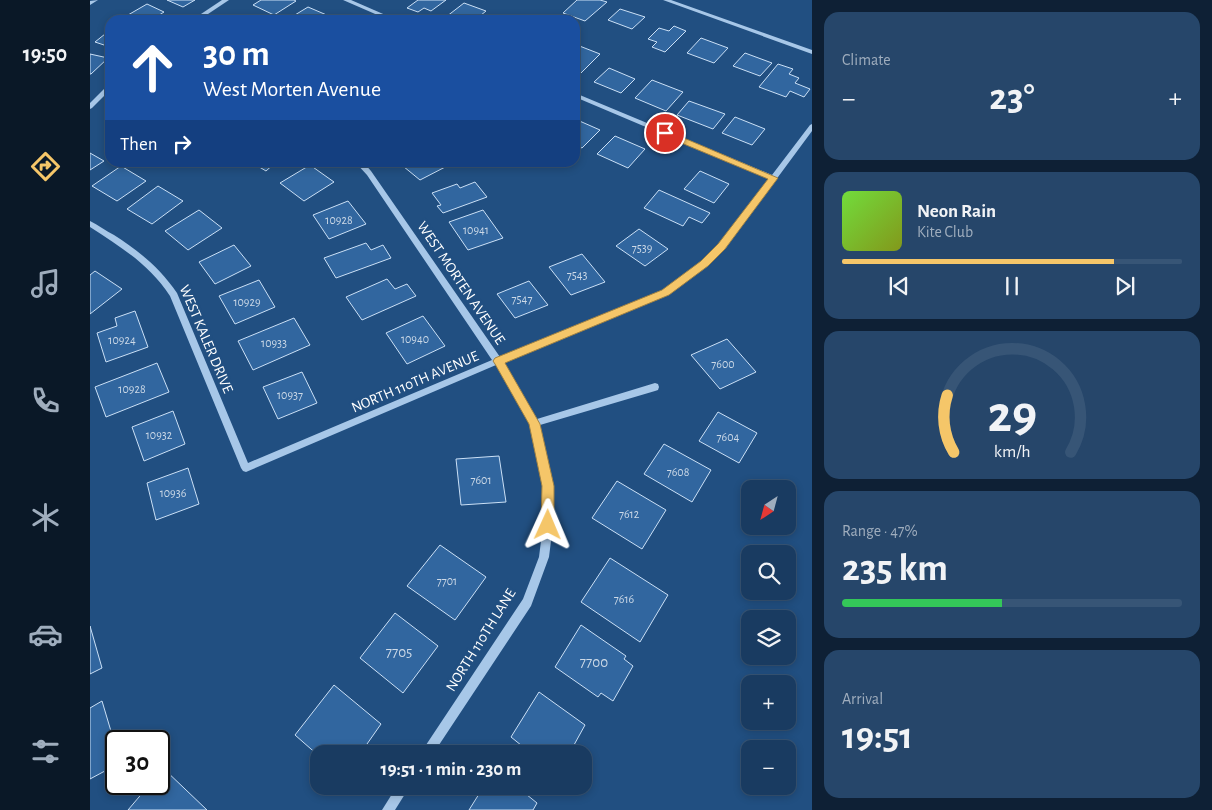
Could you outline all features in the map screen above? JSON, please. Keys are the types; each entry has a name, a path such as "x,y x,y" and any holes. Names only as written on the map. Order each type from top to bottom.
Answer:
{"street":[{"path":"90,3 95,0"},
{"path":"203,15 226,0"},
{"path":"346,0 382,15"},
{"path":"666,0 812,52"},
{"path":"90,107 105,91"},
{"path":"580,98 774,178"},
{"name":"NORTH 110TH AVENUE","path":"246,468 498,361 665,293 705,264 722,247 812,126"},
{"name":"WEST MORTEN AVENUE","path":"363,167 498,361 535,424"},
{"name":"WEST KALER DRIVE","path":"90,224 144,258 163,276 174,295 246,468"},
{"path":"535,424 654,387"},
{"name":"NORTH 110TH LANE","path":"432,745 527,602 544,557 548,525 548,486 535,424"},
{"path":"388,810 398,795"}],"building":[{"path":"167,0 195,0 183,7"},
{"path":"261,0 296,1 274,15 253,5"},
{"path":"418,0 446,0 431,11 424,8 418,12 407,8"},
{"path":"577,0 600,0 607,2 585,21 580,19 580,15 563,13"},
{"path":"464,3 486,11 481,15 448,15"},
{"path":"147,4 164,12 159,15 128,15"},
{"path":"308,7 327,15 295,15"},
{"path":"620,9 645,17 632,29 608,20"},
{"path":"674,26 686,31 665,52 652,47 657,42 648,39 659,28 669,31"},
{"path":"105,34 105,45 95,42"},
{"path":"701,38 728,48 714,63 687,53"},
{"path":"580,46 600,54 580,74"},
{"path":"745,53 772,63 760,76 733,66"},
{"path":"90,54 105,57 105,61 90,74"},
{"path":"778,64 793,69 789,74 799,78 795,83 810,89 804,97 790,91 786,97 759,87"},
{"path":"609,68 635,79 621,93 594,82"},
{"path":"652,80 683,92 666,111 635,98"},
{"path":"689,101 725,114 713,129 677,115"},
{"path":"735,117 765,129 752,145 722,133"},
{"path":"580,121 600,130 582,148 580,147"},
{"path":"615,136 645,149 628,168 597,154"},
{"path":"90,153 104,161 90,170"},
{"path":"120,167 146,181 117,201 92,186"},
{"path":"259,167 270,167 266,171"},
{"path":"307,167 313,167 334,182 304,201 280,183"},
{"path":"404,167 445,167 420,180"},
{"path":"700,171 729,184 714,203 684,189"},
{"path":"475,182 487,197 443,213 437,206 441,205 432,193 457,184 460,188"},
{"path":"158,186 183,201 152,224 127,209"},
{"path":"659,190 710,213 702,223 689,217 683,226 644,208"},
{"path":"348,201 366,224 329,239 313,215"},
{"path":"199,210 222,228 188,250 165,231"},
{"path":"483,210 503,238 468,250 449,222"},
{"path":"639,229 668,249 645,266 616,246"},
{"path":"366,243 371,250 383,245 391,258 336,278 324,258"},
{"path":"234,245 251,266 215,284 199,262"},
{"path":"582,254 605,282 571,295 549,267"},
{"path":"95,271 122,289 90,314 90,275"},
{"path":"387,279 395,289 407,284 416,296 362,320 346,297"},
{"path":"259,280 275,307 235,324 219,296"},
{"path":"529,281 548,305 515,318 497,294"},
{"path":"135,311 148,347 106,362 97,333 117,326 115,318"},
{"path":"423,316 445,346 407,364 386,333"},
{"path":"294,318 310,345 253,370 238,341"},
{"path":"727,339 756,372 720,389 691,355"},
{"path":"157,363 169,392 106,417 95,387"},
{"path":"302,372 317,403 278,419 263,387"},
{"path":"173,411 185,444 144,461 132,427"},
{"path":"718,412 757,433 739,463 699,441"},
{"path":"664,444 711,470 692,502 644,474"},
{"path":"499,456 506,502 461,505 456,459"},
{"path":"188,468 199,504 156,520 147,483"},
{"path":"617,481 666,510 642,549 592,518"},
{"path":"440,545 486,577 455,620 407,586"},
{"path":"610,558 668,595 640,642 581,602"},
{"path":"395,613 438,646 403,693 360,658"},
{"path":"581,625 626,656 624,659 633,666 613,701 601,693 598,697 555,667"},
{"path":"90,626 102,668 90,674"},
{"path":"334,685 381,724 366,745 310,745 310,748 295,735"},
{"path":"539,692 585,725 574,745 521,745 511,737"},
{"path":"102,701 111,730 105,730 105,771 90,779 90,708"},
{"path":"170,775 207,810 128,810 141,795 170,795"},
{"path":"478,795 527,795 537,803 533,810 469,810"}],"route":[{"path":"548,525 548,486 535,424 498,361 665,293 705,264 722,247 774,178 665,133"}]}
